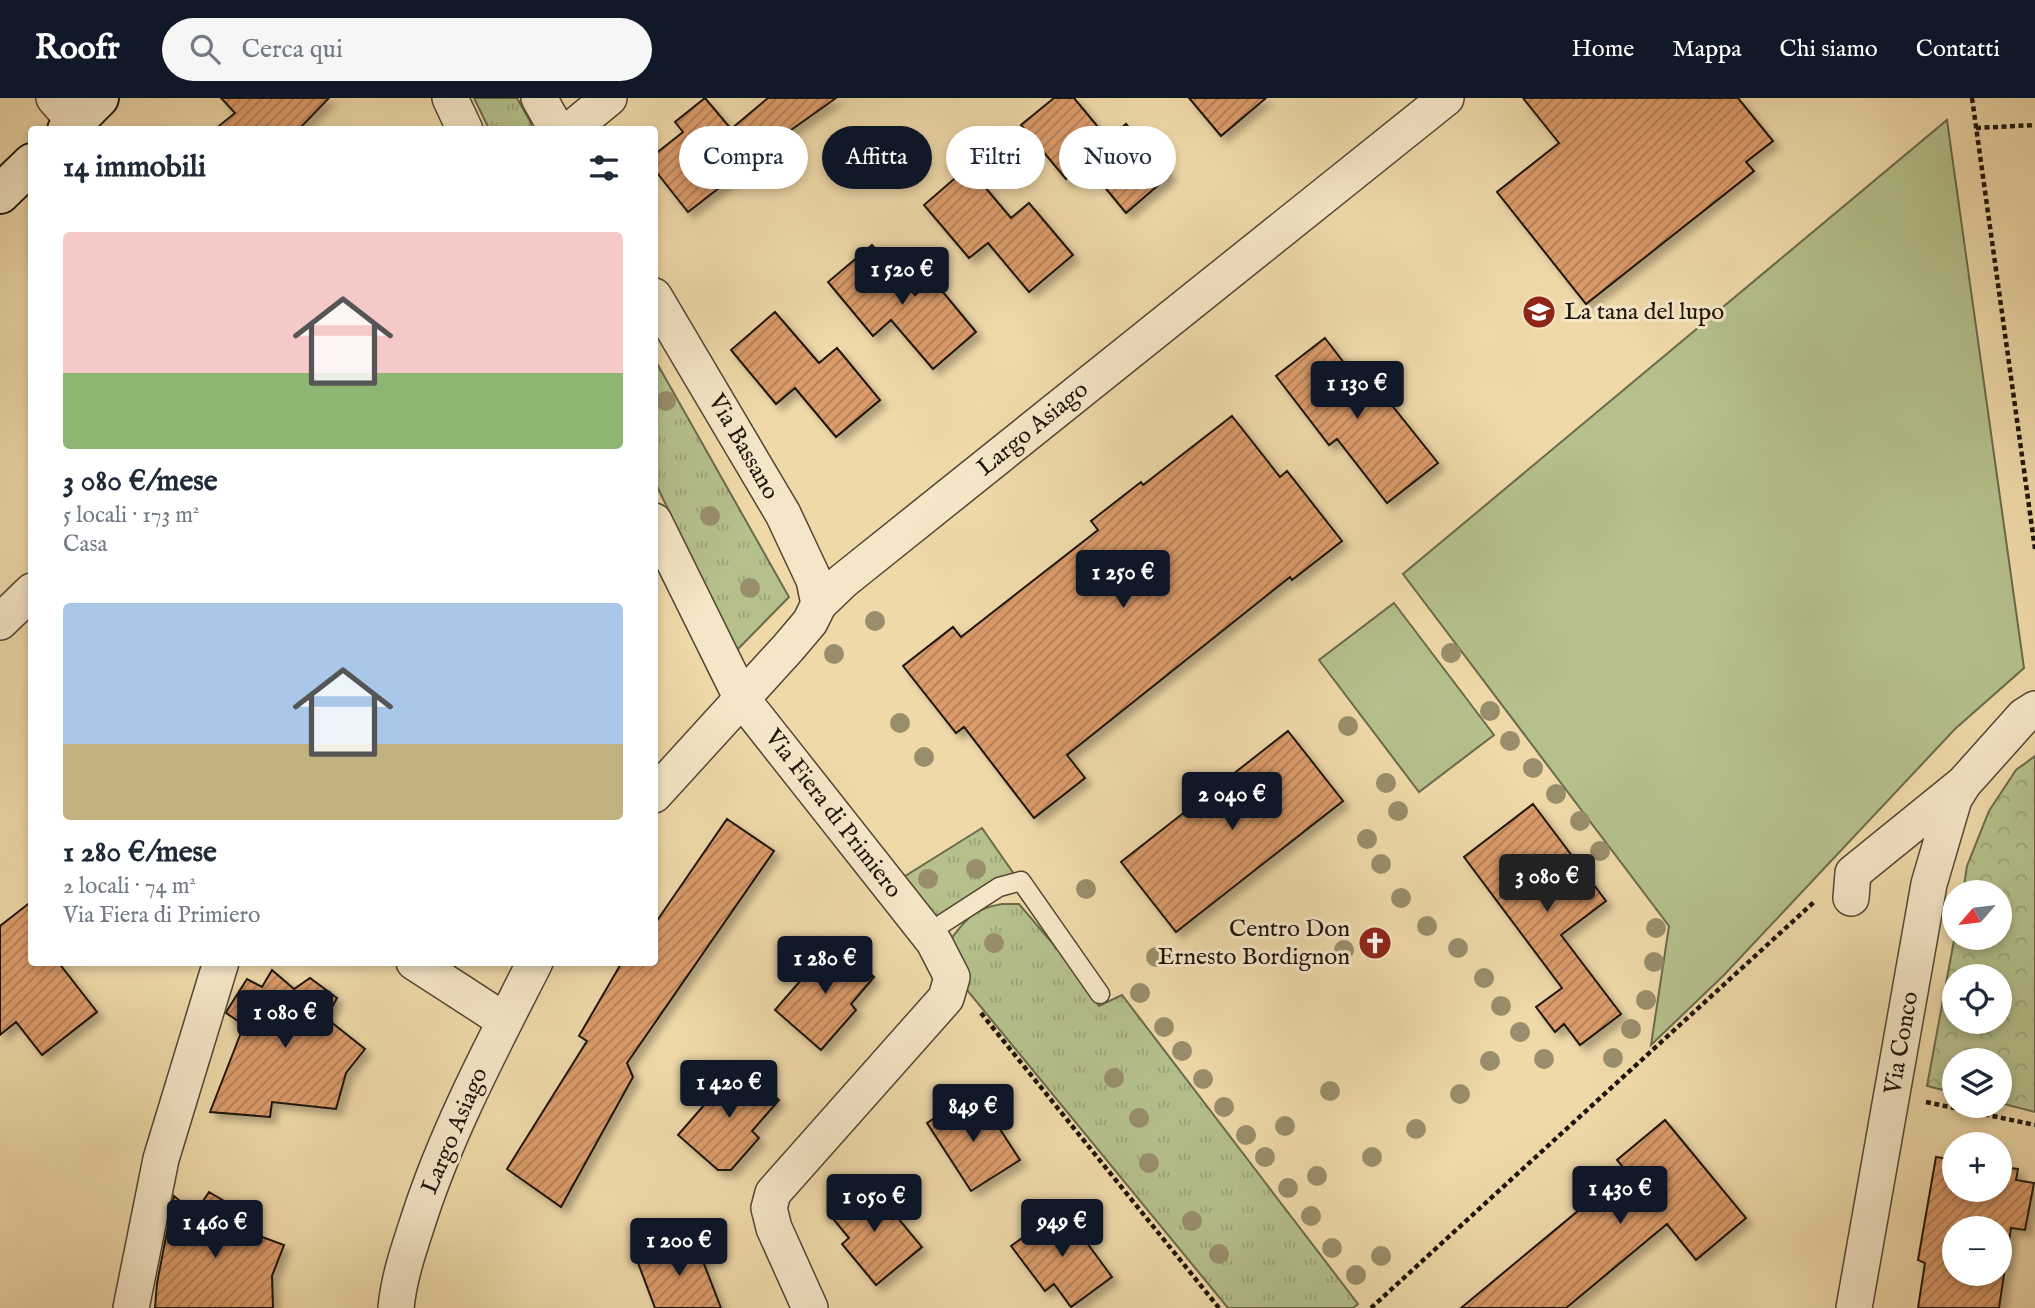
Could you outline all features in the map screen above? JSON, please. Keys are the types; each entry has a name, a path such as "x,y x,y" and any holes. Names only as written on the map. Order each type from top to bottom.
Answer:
{"main road":[{"path":"0,194 28,167"}],"street":[{"path":"450,98 463,126"},
{"path":"539,98 555,126"},
{"path":"575,126 609,98"},
{"name":"Largo Asiago","path":"658,791 795,640 810,622 819,604 843,581 1446,98"},
{"name":"Via Bassano","path":"658,303 783,514 814,580 819,604"},
{"path":"658,529 742,699"},
{"path":"0,622 28,595"},
{"name":"Via Fiera di Primiero","path":"742,699 928,933 952,977"},
{"path":"1851,898 1853,873 1964,782 2024,716 2035,709"},
{"name":"Via Conco","path":"1854,1308 1929,884 1954,799 1964,782"},
{"path":"131,1308 161,1159 220,966"},
{"path":"420,966 505,1021"},
{"name":"Largo Asiago","path":"396,1308 408,1252 427,1194 465,1099 533,966"},
{"path":"810,1308 774,1228 769,1208 773,1192 946,998 952,977"}],"lane":[{"path":"928,933 999,887 1021,881 1100,994"}],"path":[{"path":"1972,98 2035,549"},
{"path":"1976,128 2035,125"},
{"path":"1371,1308 1816,901"},
{"path":"952,977 1219,1308"},
{"path":"1918,1100 2035,1125"}],"green space":[{"path":"474,98 517,98 531,123 531,126 488,126"},
{"path":"1947,120 2024,668 1955,729 1724,975 1651,1045 1669,926 1403,574"},
{"path":"658,365 789,597 736,651 658,488"},
{"path":"1394,603 1494,735 1419,792 1319,660"},
{"path":"2035,756 2035,1112 2012,1106 2012,1048 1942,1048 1942,1090 1927,1086 1942,1005 1942,1034 2012,1034 2012,964 1950,964 1952,950 2012,950 2012,880 1965,880 1967,866 1989,811 2016,770"},
{"path":"982,828 1014,874 933,921 902,878"},
{"path":"1002,904 1019,904 1060,952 1099,1006 1122,995 1358,1304 1353,1308 1228,1308 967,990 947,944 976,913"}],"building":[{"path":"221,98 329,98 302,126 219,126 235,113"},
{"path":"705,98 728,126 679,126 675,122"},
{"path":"768,98 836,98 797,126 735,126"},
{"path":"1054,98 1074,98 1097,126 1059,126 1059,171 1045,154 1045,126 1021,125"},
{"path":"1189,98 1266,98 1221,136"},
{"path":"1523,98 1738,98 1773,141 1746,162 1754,171 1586,304 1497,192 1559,143"},
{"path":"679,135 679,189 718,189 688,212 658,174 658,152"},
{"path":"946,186 946,189 987,189 1011,218 1029,203 1073,255 1029,292 988,243 969,258 924,205"},
{"path":"1106,189 1154,189 1126,213"},
{"path":"872,245 915,295 933,280 976,332 933,369 891,320 873,336 828,282"},
{"path":"775,312 819,363 837,348 880,400 836,437 795,388 776,404 731,350"},
{"path":"1325,338 1373,401 1382,393 1438,463 1387,503 1337,439 1329,445 1276,376"},
{"path":"1232,416 1280,477 1287,471 1342,541 1292,580 1290,577 1067,755 1085,778 1034,818 964,727 956,733 903,666 953,627 961,637 1098,530 1091,521 1141,482 1143,485"},
{"path":"1288,731 1343,801 1176,932 1121,862"},
{"path":"1533,804 1606,901 1561,935 1621,1014 1580,1045 1564,1024 1555,1032 1536,1007 1562,988 1464,857"},
{"path":"727,819 774,851 627,1063 633,1077 561,1207 507,1169 587,1041 579,1036 620,966 658,966 658,919"},
{"path":"28,904 28,966 61,966 97,1012 42,1055 16,1022 0,1035 0,926"},
{"path":"834,942 874,977 851,1004 856,1010 821,1050 775,1010"},
{"path":"272,970 294,989 310,978 337,998 326,1018 365,1049 346,1073 336,1109 272,1102 270,1117 210,1112 244,1025 226,1013 247,979 262,987"},
{"path":"739,1065 779,1100 752,1131 759,1138 731,1170 718,1170 678,1135"},
{"path":"965,1098 980,1120 990,1114 1020,1160 971,1191 927,1123"},
{"path":"1665,1120 1746,1218 1696,1260 1667,1224 1566,1308 1461,1308 1626,1171 1617,1160"},
{"path":"1936,1157 1942,1158 1942,1202 2012,1202 2012,1168 2018,1169 2016,1180 2034,1183 2025,1230 2012,1228 2012,1216 1942,1216 1942,1286 2002,1286 1999,1308 1918,1308 1925,1263 1918,1260"},
{"path":"868,1182 922,1247 876,1285 842,1244 849,1238 829,1214"},
{"path":"209,1192 241,1211 238,1228 284,1245 272,1276 273,1308 155,1308 157,1283 174,1196 195,1213"},
{"path":"1062,1209 1112,1277 1071,1307 1054,1284 1045,1291 1011,1246"},
{"path":"694,1238 721,1308 655,1308 637,1260"}],"place":[{"name":"La tana del lupo","path":"1539,312"},
{"name":"Centro Don Ernesto Bordignon","path":"1375,943"}]}
